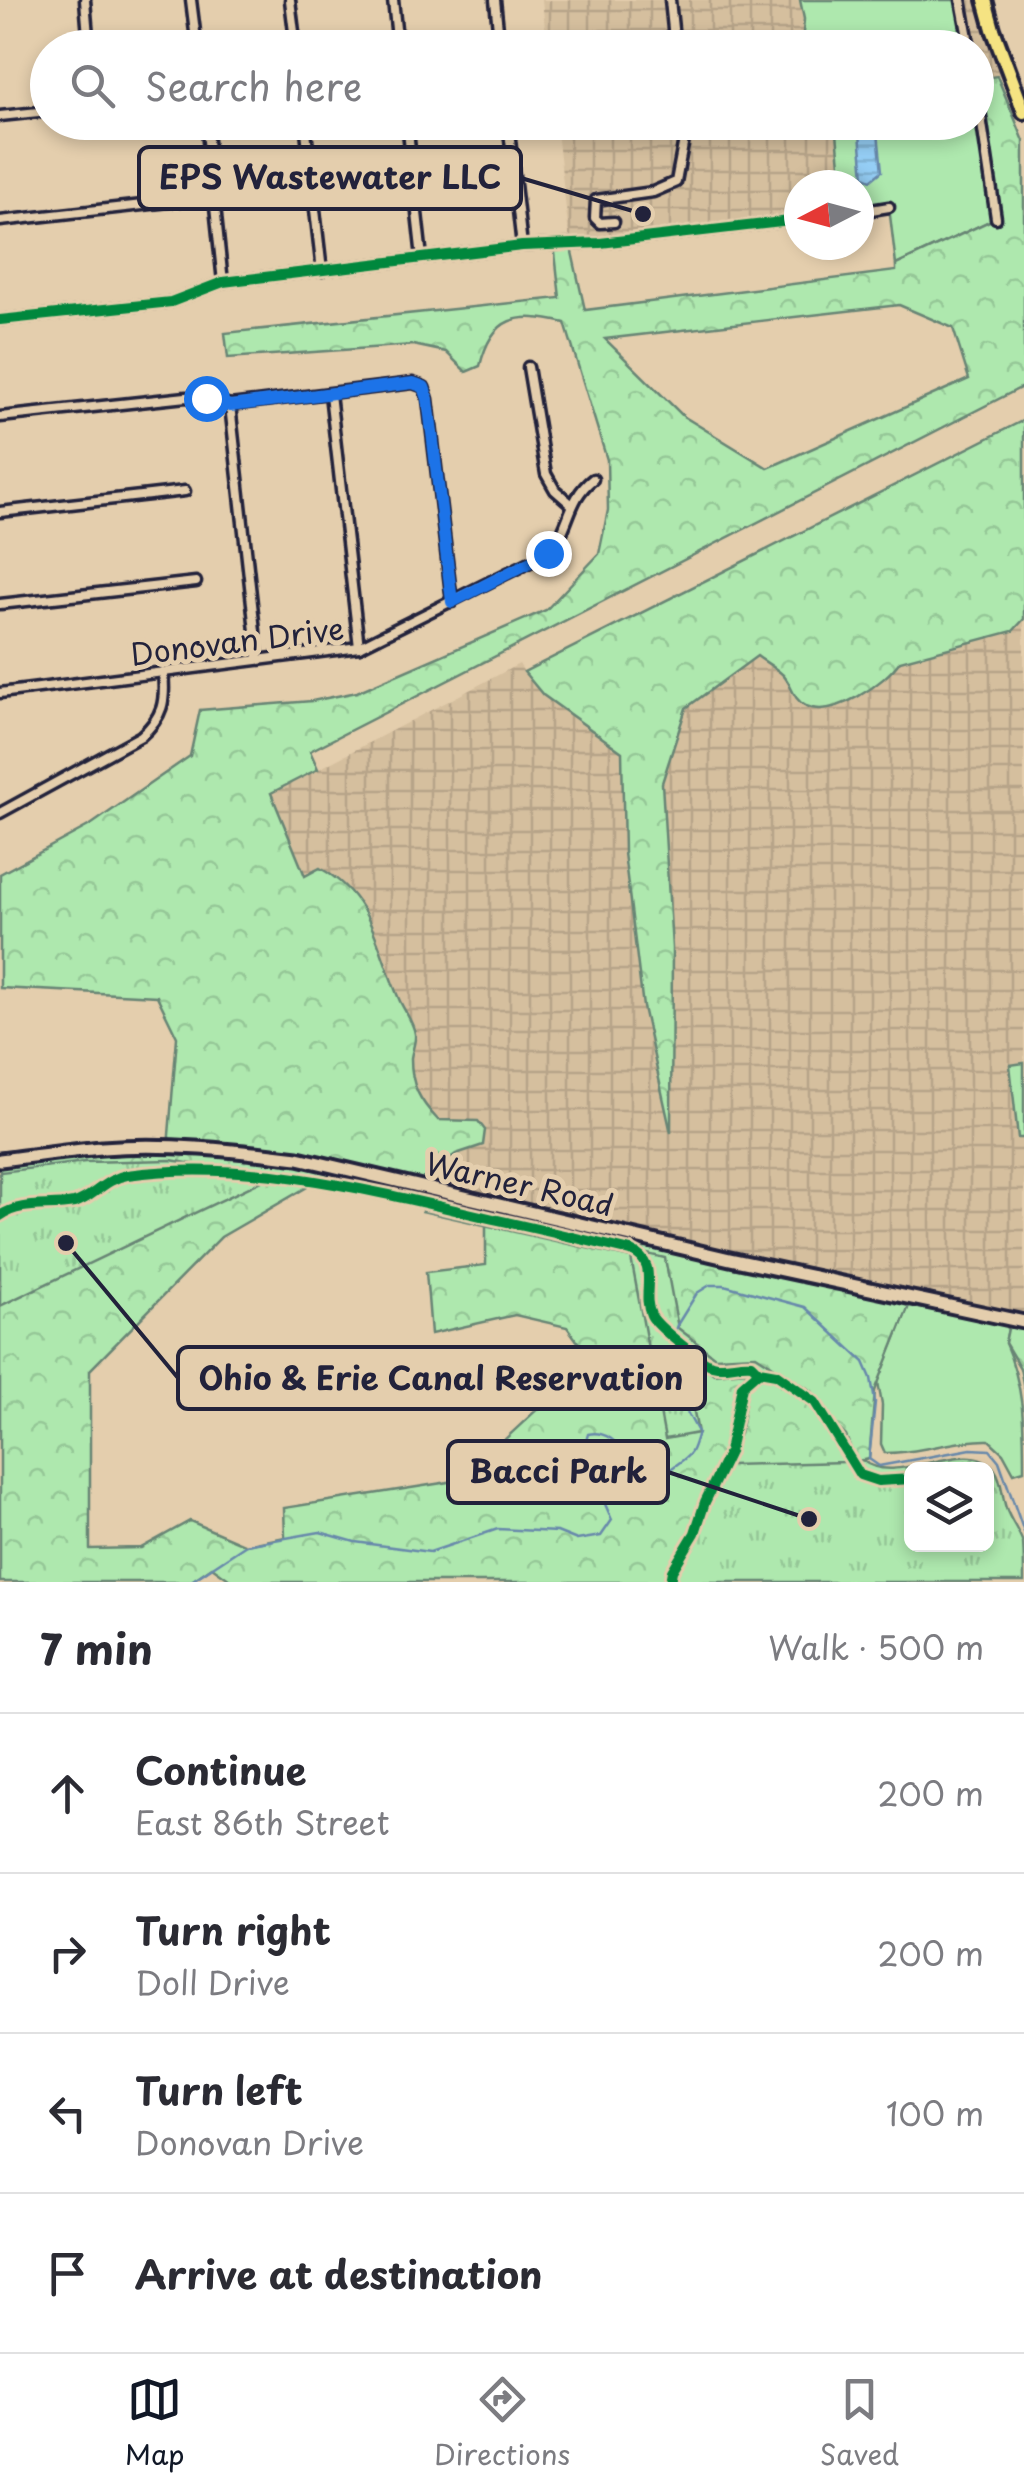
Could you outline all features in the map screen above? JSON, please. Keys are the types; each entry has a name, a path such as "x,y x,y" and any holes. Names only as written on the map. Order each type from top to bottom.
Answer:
{"main road":[{"path":"985,0 992,30"},
{"path":"994,35 1024,112"},
{"name":"Warner Road","path":"0,1160 103,1148 150,1147 298,1158 730,1259 1024,1322"}],"street":[{"path":"86,0 88,30"},
{"path":"191,0 195,30"},
{"path":"290,0 294,30"},
{"path":"393,0 396,30"},
{"path":"495,0 498,30"},
{"path":"670,0 673,30"},
{"path":"962,0 967,30"},
{"path":"0,116 30,113"},
{"path":"208,140 223,282"},
{"path":"307,140 322,271"},
{"path":"409,140 422,258"},
{"path":"510,140 522,246"},
{"path":"614,222 600,223 595,218 596,200 653,192 676,182 684,140"},
{"path":"984,140 996,218"},
{"path":"0,221 214,197"},
{"path":"874,210 889,207"},
{"path":"0,320 171,302 223,282 522,246 600,244 784,222"},
{"path":"528,367 546,474 571,504"},
{"path":"0,417 186,397 206,398 230,406 413,383 424,387 452,602"},
{"path":"330,394 360,647"},
{"path":"230,406 258,658"},
{"name":"Donovan Drive","path":"0,693 360,647 548,553 558,542 571,504 594,479"},
{"path":"0,512 185,491"},
{"path":"0,604 196,582"},
{"path":"0,813 141,736 154,725 162,713 165,697 163,673"}],"shaded area":[{"path":"542,0 985,0 1009,74 994,76 994,30 545,30"},
{"path":"558,140 967,140 896,265 889,207 874,196 874,170 784,170 784,222 570,243"},
{"path":"1024,619 1024,1322 433,1189 271,794 519,664 524,672 714,623 800,688 1013,631"}],"green space":[{"path":"800,0 961,0 967,30 803,30"},
{"path":"997,76 1024,141 1024,386 310,751 318,769 271,793 305,876 320,868 338,880 363,909 371,925 414,1030 411,1068 421,1099 438,1120 478,1121 485,1130 483,1145 456,1154 428,1174 433,1189 340,1168 221,1237 90,1370 90,1549 141,1548 190,1521 246,1545 285,1537 284,1508 461,1480 570,1379 586,1353 567,1327 515,1315 431,1334 426,1272 486,1265 486,1201 912,1298 875,1391 869,1459 856,1462 670,1582 233,1582 212,1567 190,1582 0,1582 0,1160 168,1147 177,1037 157,996 0,988 0,874 92,824 190,756 200,710 312,701 357,692 546,610 599,554 608,510 607,460 565,323 534,318 509,321 492,336 480,366 466,372 446,352 413,345 228,358 225,333 560,298 554,244 570,243 585,310 896,271 896,265 996,218 985,140 994,140","holes":["899,305 953,328 969,379 768,468 683,416 605,339"]},
{"path":"838,140 985,140 996,218 896,265 889,207 874,210 874,170 841,170"},
{"path":"1024,420 1024,619 1013,631 900,661 858,697 830,708 817,709 801,703 783,675 757,656 686,708 662,783 672,948 671,1133 643,1007 624,853 622,752 543,695 524,672"},
{"path":"1024,1063 1024,1138 1018,1138 1010,1065"},
{"path":"171,1160 264,1180 0,1306 0,1172 85,1162"},
{"path":"423,1203 665,1258 678,1328 715,1357 756,1355 812,1391 846,1436 856,1461 877,1467 904,1467 904,1552 994,1552 995,1470 1006,1508 1023,1543 1024,1582 670,1582 667,1571 681,1558 702,1496 716,1474 732,1427 738,1386 747,1371 714,1374 683,1354 698,1433 665,1439 631,1258 422,1211","holes":["770,1375 810,1403 822,1425 839,1443 844,1462 730,1465 741,1430 748,1385 758,1376"]},
{"path":"912,1298 1010,1319 1005,1343 1022,1405 1024,1470 1014,1473 1003,1453 989,1440 885,1453 881,1444 878,1382"},
{"path":"1010,1319 1024,1322 1024,1388 1020,1368 1005,1343"},
{"path":"968,1457 985,1462 932,1462"}],"water":[{"path":"861,140 879,140 882,171 874,178 874,170 863,170"}],"waterway":[{"path":"190,1582 246,1545 320,1532 355,1542 430,1552 498,1529 557,1532 577,1540 601,1536 612,1520 598,1488 580,1462 588,1434 601,1434 612,1440 649,1474 660,1474 689,1454 698,1432 687,1412 672,1340 697,1293 710,1285 724,1285 805,1307 864,1362 875,1402 869,1459 879,1466 971,1449 990,1450 999,1461 1024,1532"}],"cycle path":[{"path":"0,320 171,302 223,282 522,246 600,243 784,222"},
{"path":"0,1216 26,1207 74,1203 127,1175 221,1171 360,1189 631,1251 648,1271 651,1315 679,1343 712,1365 752,1364 759,1371 776,1374 815,1402 860,1475 878,1481 904,1479"},
{"path":"670,1582 729,1452 742,1386 759,1371"}],"place":[{"name":"EPS Wastewater LLC","path":"643,214"},
{"name":"Ohio & Erie Canal Reservation","path":"66,1243"},
{"name":"Bacci Park","path":"809,1519"}],"route":[{"path":"206,398 230,406 413,383 424,387 452,602 548,553"}]}
